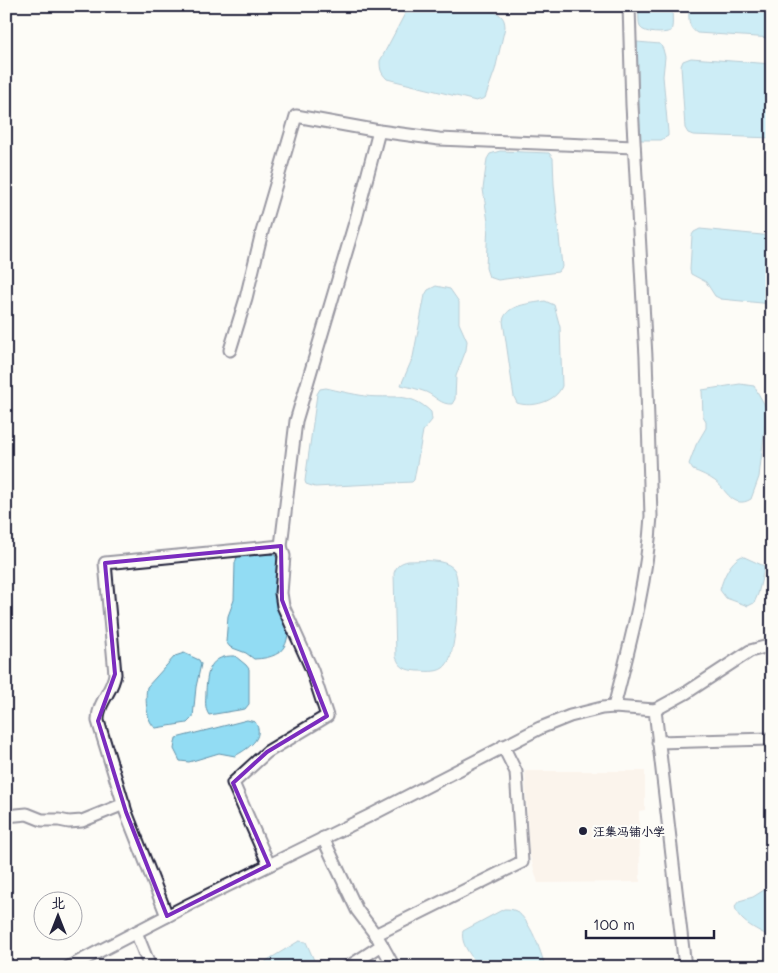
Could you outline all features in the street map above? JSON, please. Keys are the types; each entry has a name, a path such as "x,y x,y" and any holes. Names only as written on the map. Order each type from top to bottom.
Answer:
{"street":[{"path":"614,707 642,590 651,516 646,357 634,146 629,6"},
{"path":"230,350 296,116 379,131 459,140 634,146"},
{"path":"269,865 233,783 267,752 327,716 312,670 283,606 281,593 284,556 281,546 296,421 356,218 379,131"},
{"path":"166,916 124,804 98,721 99,710 113,683 115,674 105,563 281,546"},
{"path":"69,967 166,916 540,728 591,710 614,707 655,710 686,693 750,651 772,646"},
{"path":"655,710 685,967"},
{"path":"658,742 772,739"},
{"path":"376,935 522,862 516,772 503,746"},
{"path":"6,816 27,814 42,820 76,822 124,804"},
{"path":"323,838 358,910 376,935 394,967"},
{"path":"136,932 150,967"},
{"path":"348,967 382,945"}],"highlighted area":[{"path":"281,546 282,600 327,716 267,752 233,783 269,865 167,916 126,812 98,721 115,674 105,563"}],"shaded area":[{"name":"汪集冯铺小学","path":"525,771 645,771 645,810 639,811 640,882 538,883 529,852"}],"water":[{"path":"409,6 461,6 467,9 489,11 500,15 504,20 505,27 495,70 485,98 476,101 385,77 381,71 380,61"},
{"path":"639,6 673,6 671,31 654,33 642,29 639,22"},
{"path":"689,6 772,6 772,38 697,33 690,25"},
{"path":"637,42 660,44 665,57 663,76 668,136 661,140 640,140"},
{"path":"691,58 772,64 772,138 693,135 688,133 685,128 681,66 683,61"},
{"path":"500,151 549,153 553,158 562,267 558,272 498,280 489,277 486,268 488,222 483,189 487,159 490,154"},
{"path":"700,229 772,236 772,304 721,299 715,296 706,282 691,274 692,235"},
{"path":"436,286 450,289 459,302 459,323 467,341 466,350 456,376 455,399 452,404 441,402 426,392 401,385 413,357 425,295 428,290"},
{"path":"545,301 554,305 560,327 562,386 559,392 549,400 530,405 517,403 514,397 503,321 505,315 514,308"},
{"path":"740,384 754,386 767,409 759,477 751,499 745,502 739,502 730,497 715,481 693,470 689,464 696,445 706,428 706,421 703,416 702,390"},
{"path":"326,388 365,396 408,398 423,405 431,412 432,420 423,431 414,480 412,482 315,487 306,484 317,394 320,389"},
{"path":"275,555 280,564 288,636 286,644 276,655 254,659 246,653 230,647 226,642 228,616 234,600 235,563 237,557"},
{"path":"742,556 764,566 758,594 754,603 748,606 726,598 720,590 725,575 734,562"},
{"path":"408,561 444,563 453,568 456,574 458,597 452,651 446,665 437,671 407,669 399,664 396,657 394,573 399,565"},
{"path":"184,653 199,660 201,664 196,687 193,717 187,723 156,728 148,716 146,703 147,687 175,656"},
{"path":"235,656 249,669 249,704 245,709 209,715 206,703 209,671 215,661 220,658"},
{"path":"247,720 255,722 258,728 257,738 250,746 235,756 219,753 189,762 180,761 174,749 176,738"},
{"path":"772,885 772,938 744,921 735,906 739,901 753,897"},
{"path":"504,909 516,911 526,921 538,945 545,967 479,967 465,946 463,931"},
{"path":"299,941 306,942 317,967 266,967 266,961"}],"place":[{"name":"汪集冯铺小学","path":"583,831"}]}
